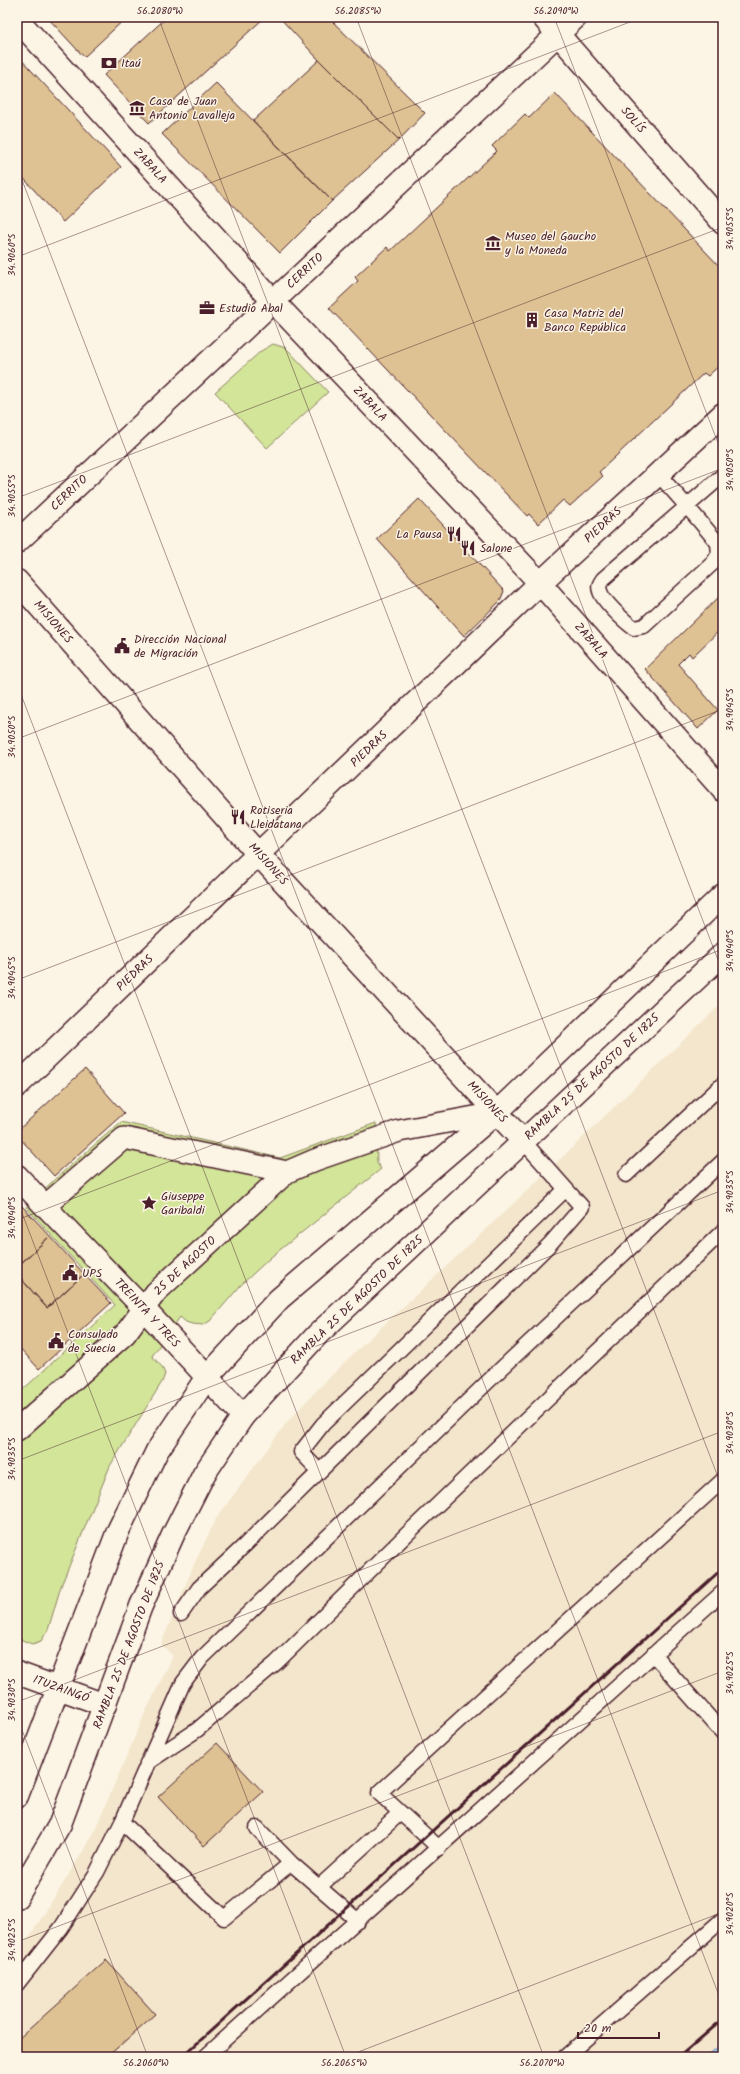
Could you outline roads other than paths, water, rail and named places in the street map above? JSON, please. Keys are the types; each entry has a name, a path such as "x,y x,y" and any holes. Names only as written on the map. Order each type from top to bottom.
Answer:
{"street":[{"name":"SOLÍS","path":"543,17 723,223"},
{"name":"CERRITO","path":"17,542 576,17"},
{"name":"ZABALA","path":"17,19 273,301 540,583 723,790"},
{"name":"PIEDRAS","path":"17,1086 540,583 723,414"},
{"name":"MISIONES","path":"17,581 259,854 524,1142"},
{"path":"17,1796 118,1530 157,1451 207,1377 280,1299 496,1113 723,895"},
{"name":"RAMBLA 25 DE AGOSTO DE 1825","path":"17,1897 60,1824 141,1606 173,1535 204,1474 243,1416 318,1334 723,954"},
{"name":"25 DE AGOSTO","path":"17,1430 125,1334 156,1292 287,1172 315,1160 399,1132 496,1113"},
{"path":"45,1206 124,1138 287,1172"},
{"name":"TREINTA Y TRES","path":"17,1176 143,1308 243,1416"},
{"name":"ITUZAINGÓ","path":"17,1673 105,1705"}],"lane":[{"path":"658,474 688,507 718,543 719,554 713,563 644,626 634,628 625,622 600,592 599,585 688,507 723,475"},
{"path":"626,1175 723,1084"},
{"path":"181,1614 199,1588 550,1244 582,1207 524,1142"},
{"path":"17,1984 61,1928 97,1872 122,1822 183,1683 202,1658 497,1374 723,1161"},
{"path":"319,1471 301,1452 323,1424 566,1190"},
{"path":"148,1763 197,1730 276,1663 407,1534 723,1231"},
{"path":"439,1848 379,1793 723,1480"},
{"path":"205,2057 723,1592"},
{"path":"653,1654 723,1733"},
{"path":"319,1888 400,1813"},
{"path":"122,1822 224,1918 291,1863"},
{"path":"257,1828 291,1863 358,1921"},
{"path":"565,2057 723,1919"}],"water":[{"path":"723,2042 723,2057 706,2057"}],"railway":[{"path":"182,2057 723,1568"},
{"path":"679,2057 723,2019"}],"place":[{"name":"Itaú","path":"109,63"},
{"name":"Casa de Juan Antonio Lavalleja","path":"137,108"},
{"name":"Museo del Gaucho y la Moneda","path":"493,243"},
{"name":"Estudio Abal","path":"207,308"},
{"name":"Casa Matriz del Banco República","path":"532,320"},
{"name":"La Pausa","path":"454,534"},
{"name":"Salone","path":"468,548"},
{"name":"Dirección Nacional de Migración","path":"122,646"},
{"name":"Rotiseria Lleidatana","path":"238,817"},
{"name":"Giuseppe Garibaldi","path":"149,1203"},
{"name":"UPS","path":"70,1273"},
{"name":"Consulado de Suecia","path":"56,1341"}]}
